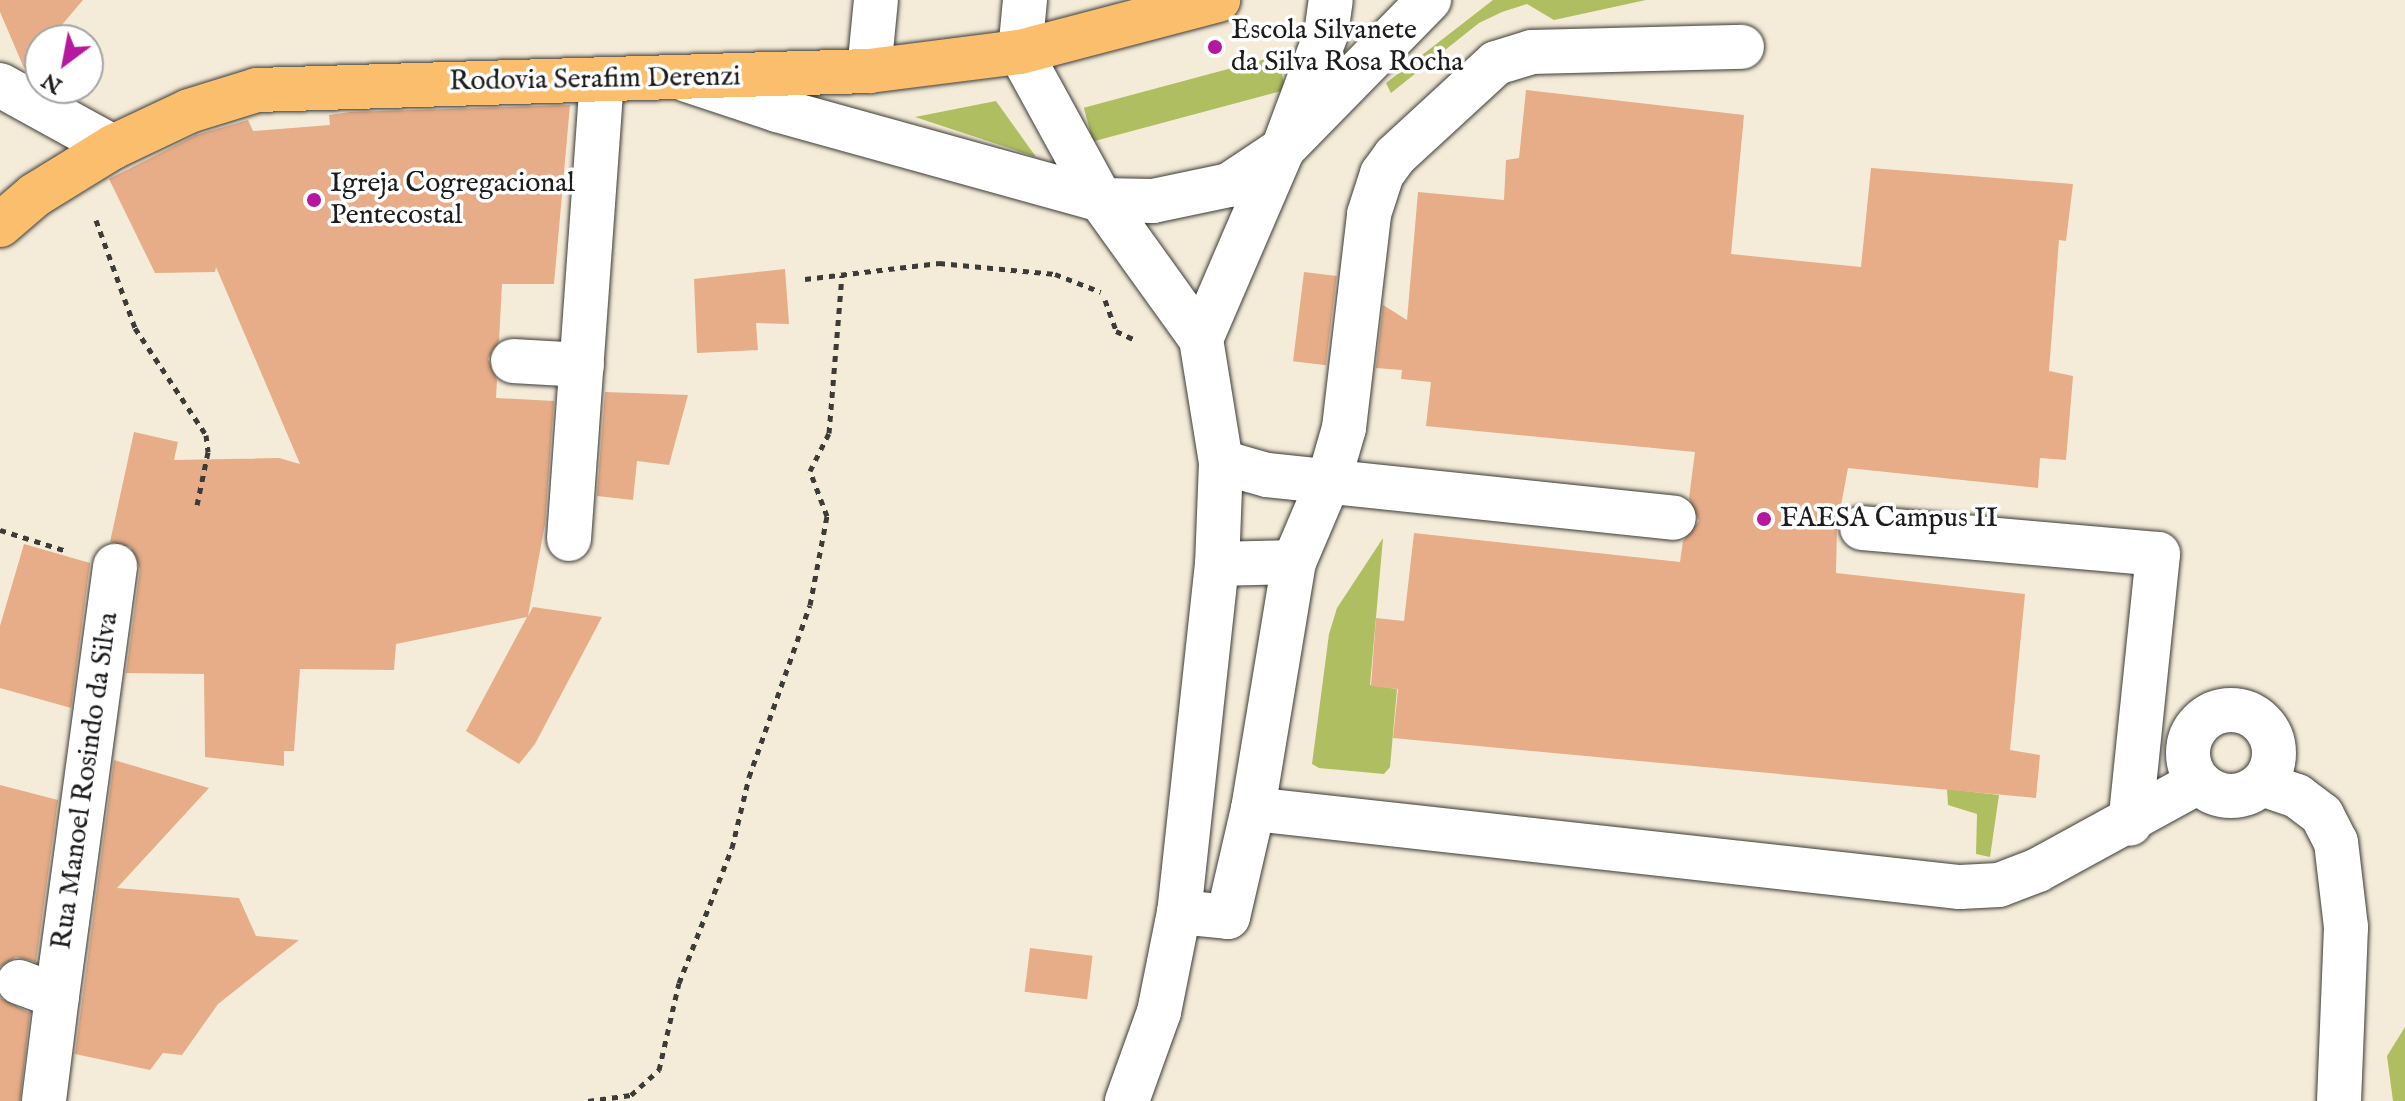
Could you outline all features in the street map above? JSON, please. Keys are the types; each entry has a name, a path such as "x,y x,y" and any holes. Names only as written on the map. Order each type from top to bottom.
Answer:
{"main road":[{"name":"Rodovia Serafim Derenzi","path":"0,225 68,175 113,147 189,111 257,90 687,80 869,71 1020,52 1218,0"}],"street":[{"path":"869,71 876,0"},
{"path":"1025,0 1020,52 1101,200 1201,339 1221,462 1217,564 1179,912 1159,1012 1127,1101"},
{"path":"1201,339 1283,149 1326,34 1331,0"},
{"path":"687,80 777,110 1101,200 1188,196 1229,185 1283,149 1429,0"},
{"path":"1179,912 1228,917 1253,809 1294,562 1329,480 1344,428 1359,332 1369,214 1374,192 1395,156 1496,63 1532,52 1742,47"},
{"path":"569,539 602,80"},
{"path":"0,85 113,147"},
{"path":"513,361 582,365"},
{"path":"1221,462 1267,475 1674,518"},
{"path":"1862,528 2158,554 2130,824"},
{"path":"1217,564 1294,562"},
{"name":"Rua Manoel Rosindo da Silva","path":"44,1101 38,989 115,566"},
{"path":"2199,782 2189,746 2196,727 2210,715 2230,709 2252,714 2268,729 2274,758 2262,784"},
{"path":"1253,809 1960,887 1999,885 2038,870 2130,824 2199,782"},
{"path":"2199,782 2231,796 2262,784 2297,796 2322,815 2336,842 2346,927 2339,1101"}],"path":[{"path":"68,175 104,232 114,280 135,328 206,435 208,452 197,505"},
{"path":"805,279 939,263 1055,274 1102,292 1116,331 1158,350 1201,339"},
{"path":"588,1101 631,1095 659,1070 679,983 732,848 749,777 810,605 827,516 810,471 829,433 842,276"},
{"path":"0,530 115,566"}],"green space":[{"path":"1493,0 1646,0 1554,20 1527,4 1502,12 1479,23 1391,93 1386,83"},
{"path":"1277,56 1286,90 1093,142 1084,108"},
{"path":"996,101 1036,157 915,117"},
{"path":"1383,538 1370,685 1397,689 1390,767 1384,774 1319,768 1312,764 1329,634 1337,608"},
{"path":"1947,789 1999,795 1990,857 1976,854 1977,814 1948,805"},
{"path":"2405,1027 2405,1101 2393,1101 2387,1056"}],"building":[{"path":"0,0 83,0 63,24 24,24 24,68 0,12"},
{"name":"FAESA Campus II","path":"1526,90 1744,115 1731,254 1861,267 1871,168 2073,184 2066,241 2059,240 2049,371 2073,376 2066,460 2040,458 2038,488 1848,468 1837,527 1836,573 2025,594 2010,750 2040,755 2036,798 1393,738 1398,689 1371,686 1376,618 1404,621 1414,533 1680,562 1683,541 1699,521 1689,498 1695,452 1426,426 1431,382 1401,379 1402,370 1376,368 1383,305 1407,320 1418,192 1504,200 1506,160 1519,158"},
{"path":"570,105 554,284 502,284 499,341 488,359 497,380 496,398 554,401 545,524 528,616 533,607 602,617 535,744 519,764 466,731 527,617 396,644 394,670 300,669 294,751 284,751 284,766 205,757 204,674 126,673 140,569 131,547 110,542 134,432 178,442 174,460 279,458 300,464 216,267 215,272 155,273 109,179 196,135 248,120 253,131 330,125 329,115 350,112"},
{"path":"785,269 789,324 756,323 758,350 697,353 694,279"},
{"path":"1304,272 1337,276 1326,365 1293,361"},
{"path":"605,392 688,395 669,465 637,461 633,500 597,496"},
{"path":"24,544 90,563 71,708 0,688 0,626"},
{"path":"114,760 209,788 117,888 239,898 256,936 299,940 218,1004 182,1055 163,1053 150,1070 75,1054"},
{"path":"0,785 58,800 36,962 16,957 0,967"},
{"path":"1030,948 1093,956 1087,999 1025,992"},
{"path":"0,998 30,1013 20,1101 0,1101"}],"place":[{"name":"Escola Silvanete da Silva Rosa Rocha","path":"1215,47"},
{"name":"Igreja Cogregacional Pentecostal","path":"314,200"},
{"name":"FAESA Campus II","path":"1764,519"}]}
